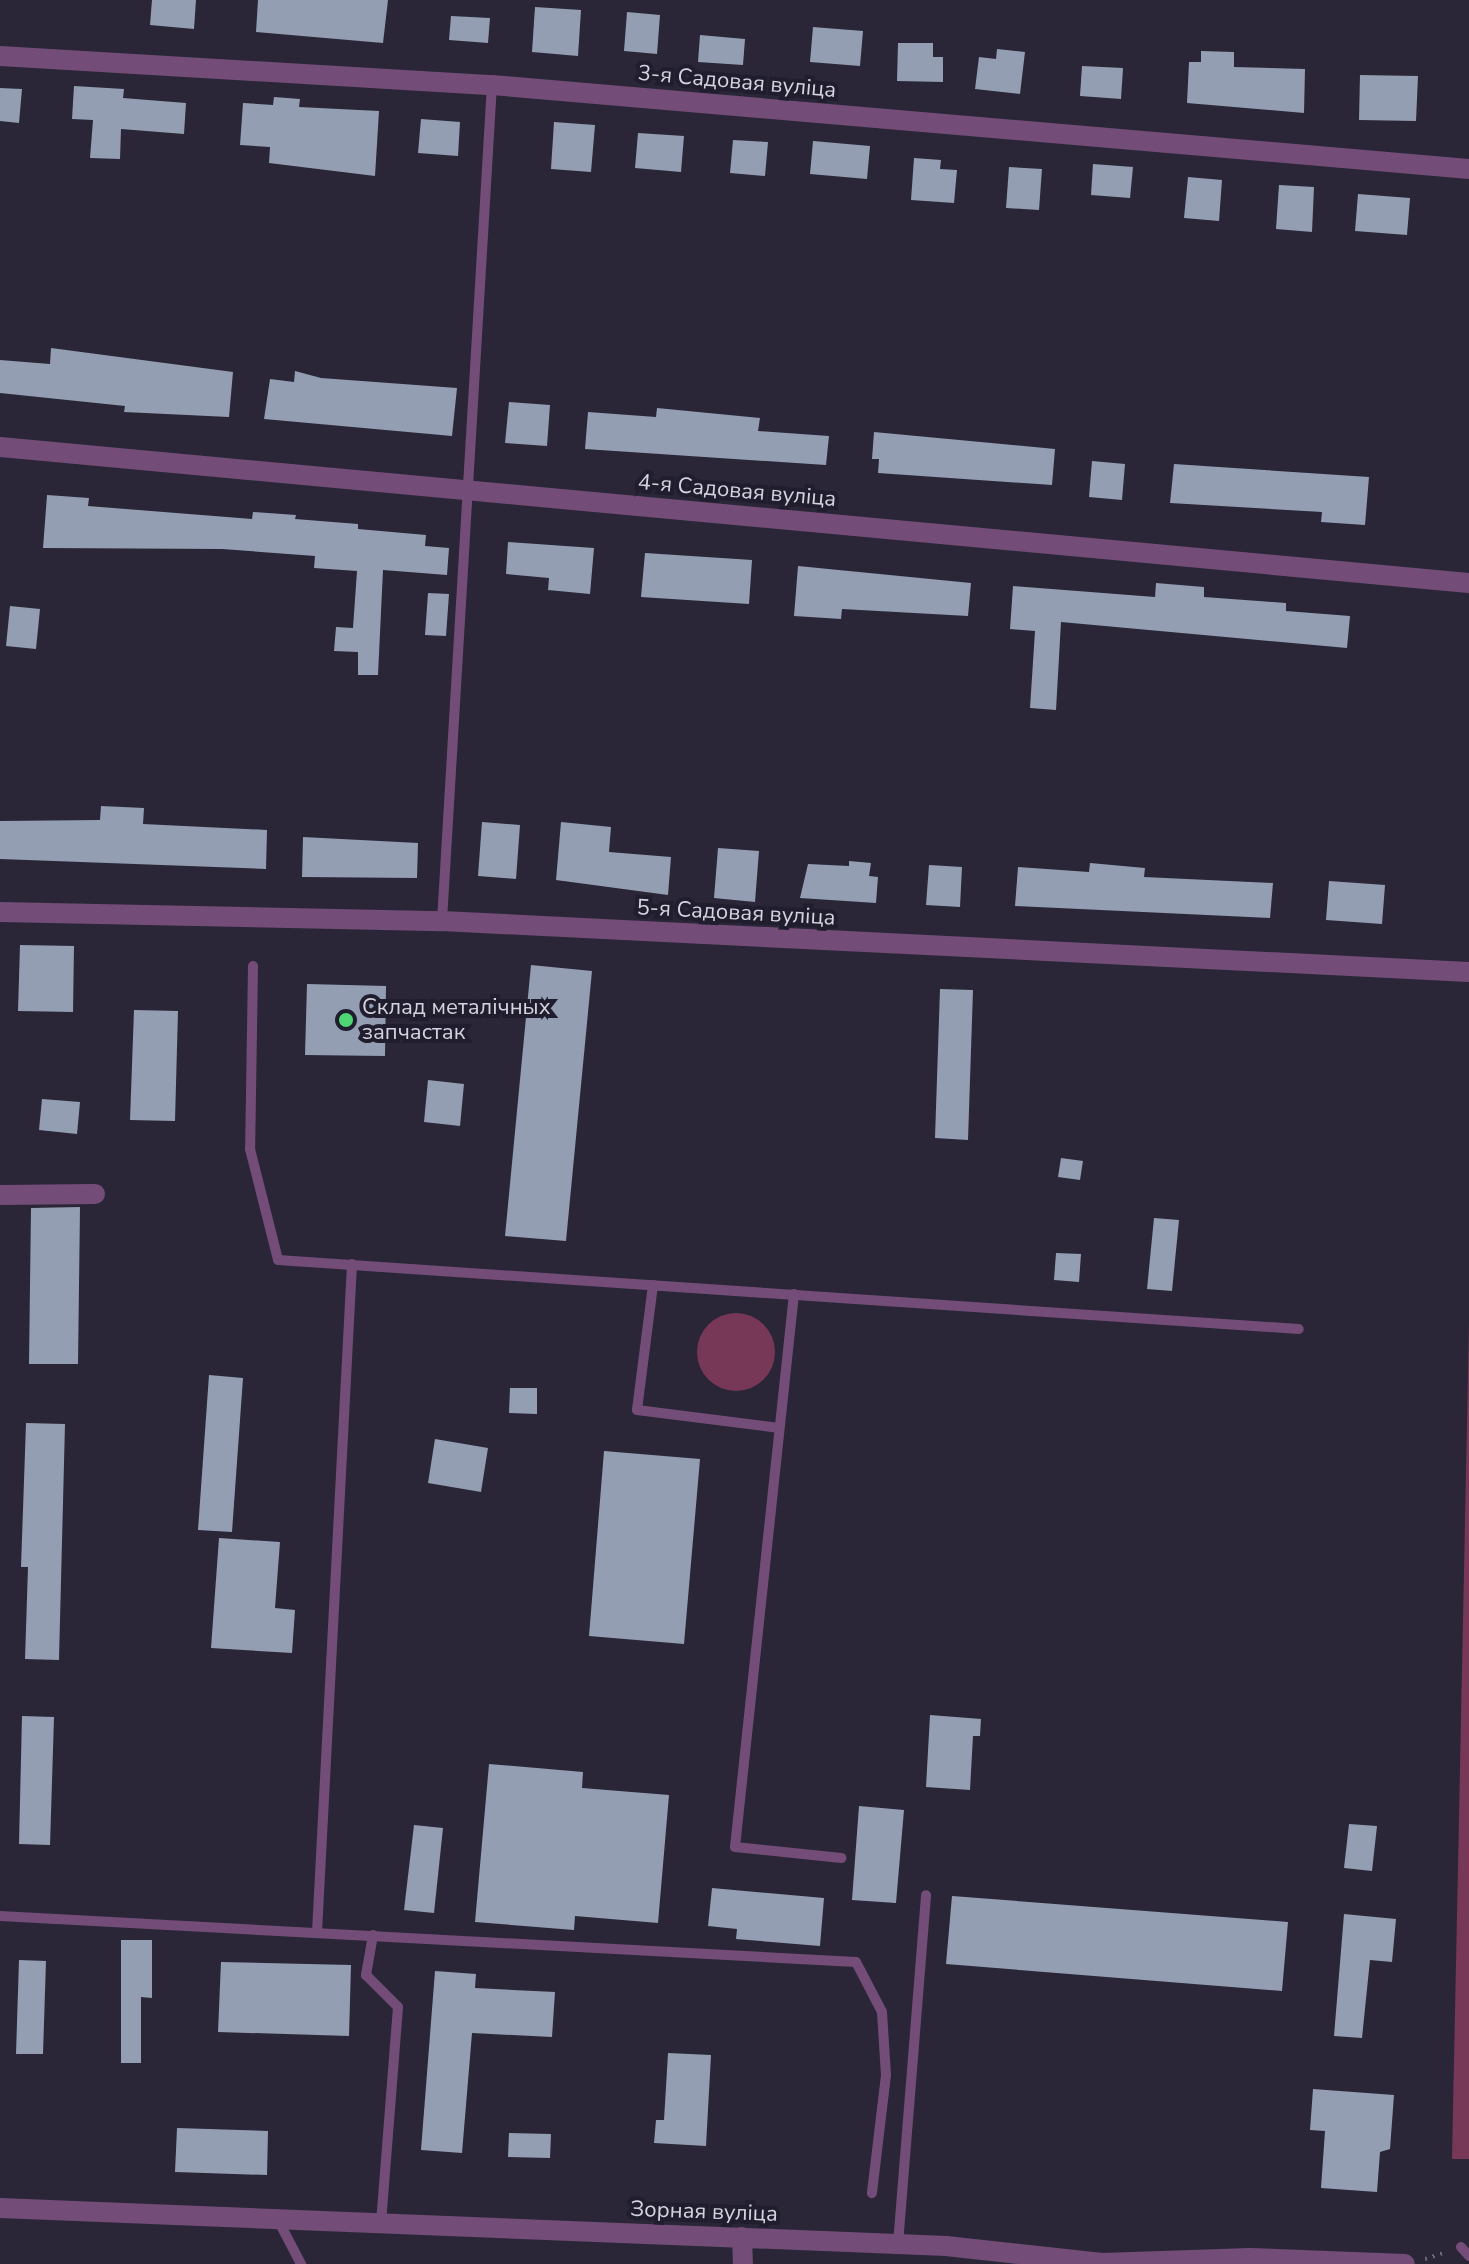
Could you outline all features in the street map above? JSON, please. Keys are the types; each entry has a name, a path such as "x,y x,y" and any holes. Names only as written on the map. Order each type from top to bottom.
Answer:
{"street":[{"name":"3-я Садовая вуліца","path":"0,56 492,85 1469,169"},
{"name":"4-я Садовая вуліца","path":"0,447 1469,583"},
{"name":"5-я Садовая вуліца","path":"0,912 442,921 1469,972"},
{"path":"0,1195 95,1194"},
{"name":"Зорная вуліца","path":"0,2208 898,2244 1102,2263 1413,2262"},
{"path":"742,2237 743,2264"}],"lane":[{"path":"442,921 492,85"},
{"path":"253,966 250,1149 278,1260 1299,1329"},
{"path":"317,1932 352,1264"},
{"path":"653,1285 637,1410 779,1428"},
{"path":"794,1294 735,1847 841,1858"},
{"path":"898,2244 926,1895"},
{"path":"0,1916 856,1962 882,2012 886,2075 872,2193"},
{"path":"373,1935 366,1975 398,2007 381,2222"},
{"path":"277,2218 301,2264"},
{"path":"1461,2247 1469,2256"}],"path":[{"path":"1413,2262 1461,2247"}],"shaded area":[{"path":"736,1313 751,1316 764,1324 772,1337 775,1352 772,1367 764,1380 751,1388 736,1391 721,1388 708,1380 700,1367 697,1352 700,1337 708,1324 721,1316"},
{"path":"1469,1323 1469,2159 1452,2159 1464,1572"}],"building":[{"path":"152,0 196,0 194,29 150,25"},
{"path":"258,0 388,0 383,43 256,32"},
{"path":"535,7 581,10 578,56 532,52"},
{"path":"627,12 660,15 657,54 624,51"},
{"path":"451,16 490,18 488,43 449,40"},
{"path":"813,27 863,31 860,66 810,62"},
{"path":"700,35 745,39 743,65 698,62"},
{"path":"898,43 933,43 933,57 943,57 943,82 897,81"},
{"path":"997,49 1025,52 1020,94 975,89 979,57 996,59"},
{"path":"1201,51 1234,52 1234,67 1305,69 1304,113 1187,103 1189,62 1201,62"},
{"path":"1082,66 1123,68 1121,99 1080,96"},
{"path":"1360,75 1418,76 1416,121 1359,120"},
{"path":"74,86 124,89 123,98 186,103 184,134 121,129 120,159 90,158 93,120 72,119"},
{"path":"0,88 22,89 19,123 0,121"},
{"path":"274,97 300,99 299,107 379,111 375,176 269,163 270,147 240,145 243,103 273,105"},
{"path":"421,119 460,122 458,156 418,153"},
{"path":"554,122 595,125 591,172 551,169"},
{"path":"638,133 684,136 681,172 635,168"},
{"path":"733,140 768,142 765,176 730,173"},
{"path":"813,141 870,146 867,179 810,174"},
{"path":"914,158 941,160 940,169 957,170 954,203 911,200"},
{"path":"1093,164 1133,167 1130,198 1091,195"},
{"path":"1009,167 1042,169 1039,210 1006,208"},
{"path":"1188,177 1222,180 1219,221 1184,218"},
{"path":"1279,185 1314,187 1312,232 1276,229"},
{"path":"1358,194 1410,198 1407,235 1355,231"},
{"path":"51,348 233,372 229,417 124,412 125,406 0,393 0,360 50,364"},
{"path":"295,371 321,378 457,388 452,436 264,419 270,379 294,382"},
{"path":"509,402 550,405 547,446 505,443"},
{"path":"657,408 760,418 758,431 829,436 826,465 585,449 588,412 656,417"},
{"path":"874,432 1055,449 1052,485 878,473 879,459 872,459"},
{"path":"1092,461 1125,464 1122,500 1089,497"},
{"path":"1174,464 1369,477 1365,525 1321,522 1322,512 1170,503"},
{"path":"47,495 89,498 88,506 252,519 253,512 296,515 295,519 358,524 358,529 426,535 425,546 449,548 447,575 383,570 378,675 358,675 358,652 334,651 336,627 353,628 357,571 314,568 315,556 222,549 43,548"},
{"path":"508,542 594,548 590,594 548,590 549,578 506,574"},
{"path":"645,553 752,560 749,604 641,597"},
{"path":"798,566 971,583 968,616 842,609 841,619 794,616"},
{"path":"1156,583 1204,587 1204,597 1286,603 1286,611 1350,616 1347,648 1061,622 1056,710 1030,708 1035,631 1010,629 1013,586 1155,597"},
{"path":"428,593 449,594 446,636 425,635"},
{"path":"10,606 40,609 36,649 6,646"},
{"path":"101,806 144,808 143,824 267,830 266,869 0,859 0,821 100,820"},
{"path":"482,822 520,825 516,879 478,876"},
{"path":"561,822 611,827 609,852 671,857 668,895 556,880"},
{"path":"303,837 418,843 417,878 302,877"},
{"path":"718,848 759,851 755,902 714,898"},
{"path":"849,861 871,863 869,876 878,877 876,903 800,898 808,864 849,866"},
{"path":"1090,863 1145,868 1144,877 1273,883 1270,918 1015,906 1018,867 1089,872"},
{"path":"929,865 962,867 960,907 926,905"},
{"path":"1329,881 1385,885 1382,924 1326,920"},
{"path":"20,945 74,946 73,1012 18,1011"},
{"path":"531,965 592,971 566,1241 505,1236"},
{"name":"Склад металічных запчастак","path":"307,984 386,986 385,1056 305,1055"},
{"path":"940,989 973,990 968,1140 935,1138"},
{"path":"134,1010 178,1011 175,1121 130,1120"},
{"path":"428,1080 464,1084 460,1126 424,1122"},
{"path":"42,1099 80,1102 77,1134 39,1130"},
{"path":"1061,1158 1083,1161 1080,1180 1058,1177"},
{"path":"80,1207 78,1364 29,1364 31,1208"},
{"path":"1154,1218 1179,1220 1172,1291 1147,1289"},
{"path":"1056,1253 1081,1254 1079,1282 1054,1280"},
{"path":"209,1375 243,1378 232,1532 198,1530"},
{"path":"510,1388 537,1388 537,1414 509,1413"},
{"path":"26,1423 65,1424 59,1660 25,1659 28,1567 21,1567"},
{"path":"435,1439 488,1448 481,1492 428,1483"},
{"path":"604,1451 700,1459 684,1644 589,1636"},
{"path":"219,1538 280,1542 275,1608 295,1610 292,1653 211,1648"},
{"path":"930,1715 981,1719 980,1736 973,1736 970,1790 926,1787"},
{"path":"22,1716 54,1717 50,1845 19,1844"},
{"path":"489,1764 583,1772 582,1788 669,1795 658,1923 575,1916 574,1930 475,1922"},
{"path":"859,1806 904,1810 896,1903 852,1900"},
{"path":"1349,1824 1377,1826 1372,1871 1344,1868"},
{"path":"414,1825 443,1828 434,1913 404,1910"},
{"path":"712,1888 824,1898 820,1946 736,1939 737,1929 708,1926"},
{"path":"952,1896 1288,1922 1282,1991 946,1964"},
{"path":"1344,1914 1396,1919 1392,1962 1370,1960 1362,2038 1334,2036"},
{"path":"121,1940 152,1940 152,1998 141,1997 141,2063 121,2063"},
{"path":"19,1960 46,1961 43,2054 16,2054"},
{"path":"221,1962 351,1965 349,2036 218,2032"},
{"path":"435,1971 476,1974 475,1988 555,1992 552,2037 472,2033 462,2153 421,2150"},
{"path":"668,2053 711,2055 706,2146 654,2143 656,2120 664,2120"},
{"path":"1313,2089 1394,2095 1390,2149 1380,2152 1377,2192 1321,2188 1325,2131 1310,2130"},
{"path":"177,2128 268,2131 267,2175 175,2172"},
{"path":"509,2133 551,2134 550,2158 508,2157"}],"place":[{"name":"Склад металічных запчастак","path":"346,1020"}]}
